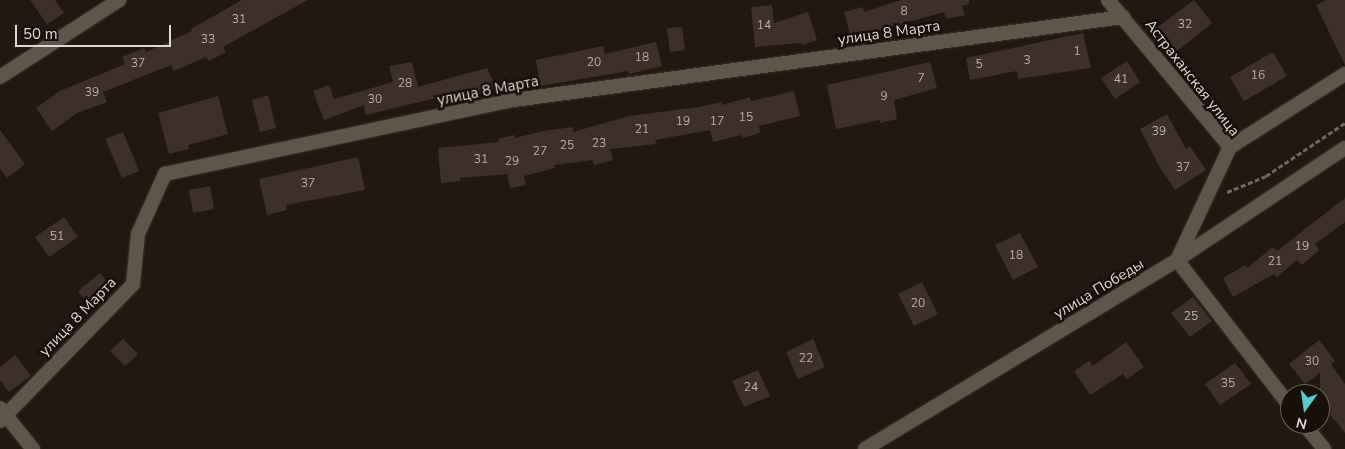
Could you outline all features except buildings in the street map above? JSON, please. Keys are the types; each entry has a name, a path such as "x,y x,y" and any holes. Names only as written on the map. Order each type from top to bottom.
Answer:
{"street":[{"path":"0,77 119,0"},
{"name":"Астраханская улица","path":"1108,0 1230,147 1178,260"},
{"name":"улица 8 Марта","path":"2,415 133,284 138,234 165,174 507,102 1123,17"},
{"path":"1230,147 1345,74"},
{"name":"улица Победы","path":"865,449 1178,260 1345,148"},
{"path":"1178,260 1280,393"},
{"path":"2,415 33,449"},
{"path":"1312,434 1324,449"}],"path":[{"path":"1205,201 1266,176 1345,123"}]}
